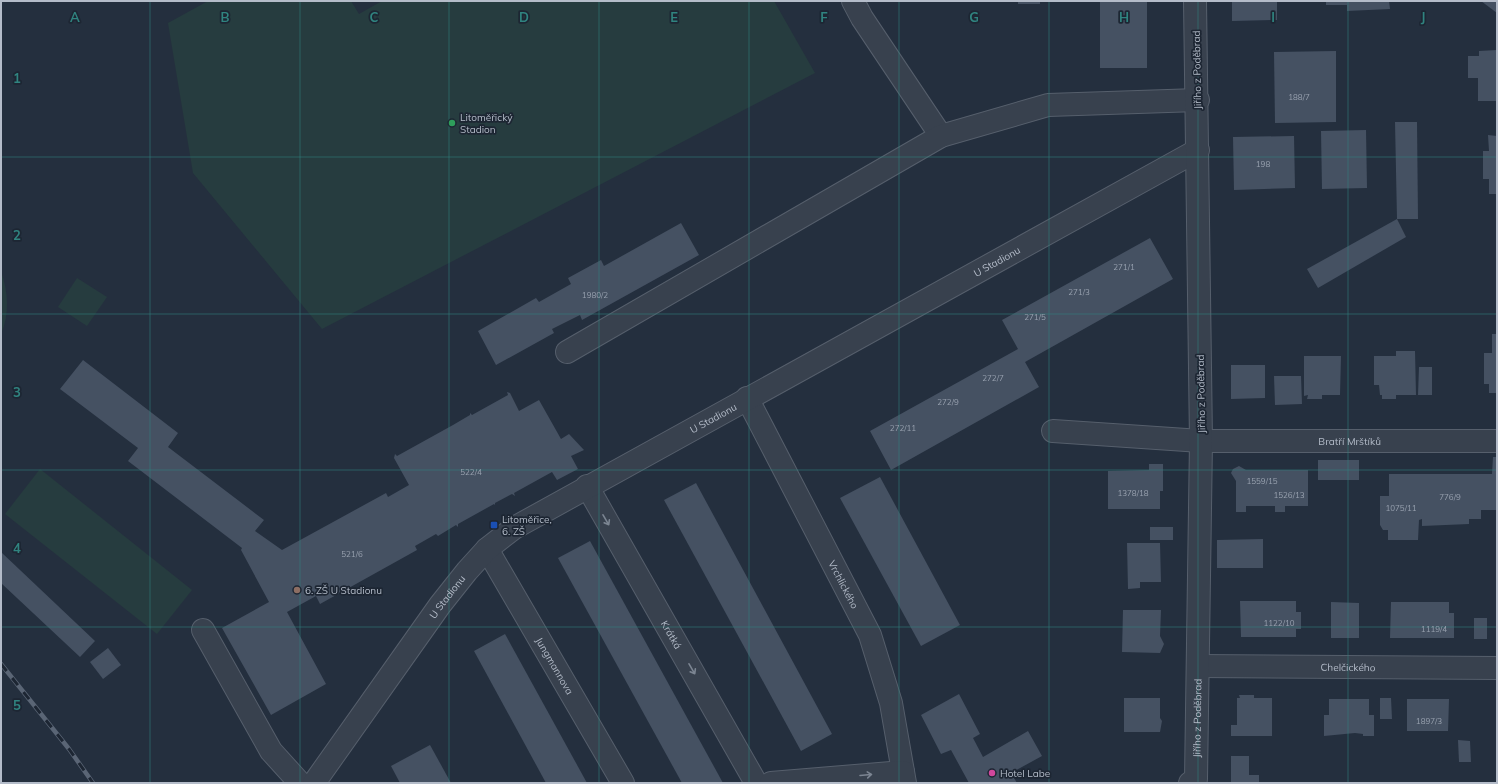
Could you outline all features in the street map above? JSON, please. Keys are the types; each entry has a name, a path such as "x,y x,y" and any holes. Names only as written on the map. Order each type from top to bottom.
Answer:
{"street":[{"path":"853,1 862,18 940,136"},
{"name":"Jiřího z Poděbrad","path":"1190,783 1196,779 1201,441 1198,100 1195,1"},
{"path":"567,352 940,136 1048,105 1198,100"},
{"name":"U Stadionu","path":"314,783 440,605 487,549 514,528 587,486 1198,150"},
{"name":"Vrchlického","path":"747,398 870,635 890,704 904,778"},
{"name":"Bratří Mrštíků","path":"1053,430 1201,441 1497,441"},
{"name":"Krátká","path":"587,486 756,783"},
{"name":"Jungmannova","path":"487,549 623,783"},
{"path":"203,630 271,751 300,783"},
{"name":"Chelčického","path":"1198,666 1497,668"},
{"path":"771,783 904,778"}],"green space":[{"name":"Litoměřický Stadion","path":"208,1 351,1 359,14 382,1 774,1 815,73 322,329 193,173 168,23"},
{"path":"1,271 5,286 7,311 1,334"},
{"path":"77,278 107,297 87,326 58,307"},
{"path":"40,469 192,590 157,634 5,514"}],"building":[{"path":"1018,1 1040,1 1040,4 1018,4"},
{"path":"1100,1 1147,1 1147,68 1100,68"},
{"path":"1232,1 1277,1 1277,20 1232,21"},
{"path":"1326,1 1389,1 1390,9 1347,11 1347,5 1326,5"},
{"path":"1481,1 1497,1 1497,13"},
{"path":"1497,50 1497,101 1478,101 1478,78 1468,78 1468,56 1479,56 1479,51"},
{"path":"1336,51 1336,122 1275,123 1274,52"},
{"path":"1395,122 1417,122 1418,219 1397,219"},
{"path":"1366,130 1367,188 1322,189 1321,131"},
{"path":"1488,135 1497,136 1497,194 1489,194 1489,179 1483,179 1483,151 1489,151"},
{"path":"1294,136 1295,188 1234,190 1233,137"},
{"path":"1397,219 1406,237 1318,288 1307,269"},
{"path":"681,223 699,255 582,320 580,315 552,329 554,333 496,365 478,331 536,298 539,302 571,284 568,278 601,260 604,266"},
{"path":"1150,238 1173,279 1025,362 1039,387 891,470 870,431 1018,349 1002,320"},
{"path":"1492,334 1497,334 1497,393 1489,393 1489,384 1484,384 1484,353 1492,353"},
{"path":"1396,351 1415,351 1416,395 1396,395 1396,399 1382,399 1379,385 1374,385 1374,356 1396,356"},
{"path":"1304,356 1341,356 1340,395 1322,395 1322,399 1307,399 1308,395 1304,396"},
{"path":"83,360 178,433 168,447 264,520 255,531 282,550 386,493 388,497 409,485 394,458 395,454 397,456 470,415 470,413 472,415 508,395 507,392 510,393 519,411 539,400 561,439 569,434 584,450 571,456 578,469 557,480 552,472 514,493 515,496 512,494 495,503 495,505 494,504 458,524 458,527 456,525 438,536 436,534 415,546 417,550 320,604 316,596 287,612 326,684 271,715 222,628 269,602 241,550 242,548 128,461 138,448 60,389"},
{"path":"1231,365 1265,365 1265,398 1231,399"},
{"path":"1419,367 1432,367 1432,395 1418,395"},
{"path":"1274,376 1301,376 1302,404 1275,405"},
{"path":"1493,457 1497,457 1497,510 1481,510 1481,519 1469,519 1469,524 1422,526 1422,519 1419,520 1418,540 1388,540 1388,530 1383,530 1380,525 1380,496 1389,496 1389,474 1492,474"},
{"path":"1318,460 1359,460 1359,480 1318,480"},
{"path":"1149,464 1163,464 1163,491 1160,491 1160,509 1108,509 1108,471 1149,470"},
{"path":"1239,466 1246,470 1308,470 1308,506 1285,506 1285,512 1275,512 1275,506 1246,506 1246,512 1236,512 1236,481 1231,473 1233,469"},
{"path":"880,477 960,625 921,646 840,498"},
{"path":"696,483 832,734 801,751 664,500"},
{"path":"1150,527 1173,527 1173,540 1150,540"},
{"path":"1263,539 1263,568 1217,568 1217,540"},
{"path":"590,541 723,783 682,783 558,558"},
{"path":"1127,543 1160,543 1161,582 1140,582 1140,588 1128,589"},
{"path":"1,552 95,641 80,657 1,583"},
{"path":"1240,601 1296,601 1296,612 1301,612 1301,629 1296,629 1296,637 1241,637"},
{"path":"1331,602 1359,603 1359,638 1331,638"},
{"path":"1391,602 1449,602 1449,613 1454,613 1454,638 1390,638"},
{"path":"1123,610 1161,610 1160,636 1164,644 1160,653 1122,652"},
{"path":"1474,618 1487,618 1487,639 1474,639"},
{"path":"505,634 587,783 546,783 474,651"},
{"path":"108,648 121,665 103,679 90,662"},
{"path":"959,694 980,734 973,738 983,757 1028,731 1042,756 1011,773 1017,783 969,783 951,750 941,754 921,715"},
{"path":"1239,695 1254,695 1254,698 1272,698 1272,736 1231,736 1231,725 1237,725 1237,698 1240,698"},
{"path":"1124,698 1160,698 1160,718 1162,721 1160,732 1124,732"},
{"path":"1380,698 1391,698 1392,719 1380,719"},
{"path":"1329,699 1369,699 1369,715 1374,715 1374,736 1363,736 1363,734 1355,733 1324,736 1324,715 1329,715"},
{"path":"1407,699 1449,699 1448,731 1407,731"},
{"path":"1458,740 1470,741 1471,762 1459,762"},
{"path":"430,745 451,783 400,783 391,766"},
{"path":"1231,756 1249,756 1249,775 1259,775 1259,783 1231,783"}],"railway":[{"path":"1,664 69,749 93,783"}],"place":[{"name":"Litoměřický Stadion","path":"452,123"},
{"name":"Litoměřice, 6. ZŠ","path":"494,525"},
{"name":"6. ZŠ U Stadionu","path":"297,590"},
{"name":"Hotel Labe","path":"992,773"}]}
